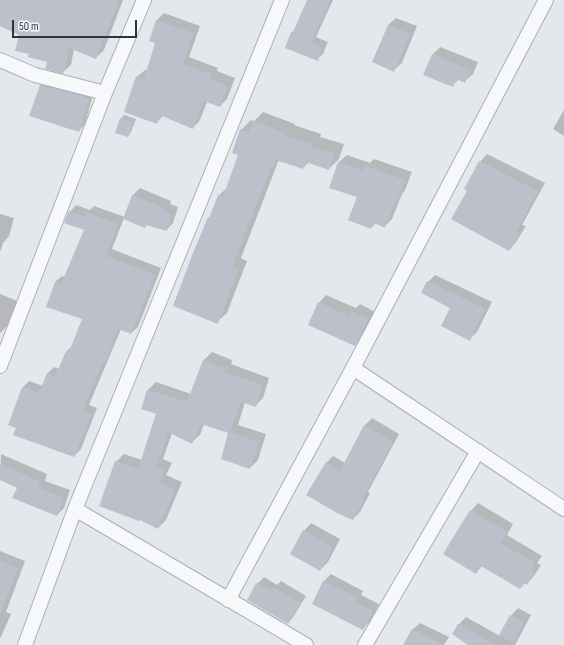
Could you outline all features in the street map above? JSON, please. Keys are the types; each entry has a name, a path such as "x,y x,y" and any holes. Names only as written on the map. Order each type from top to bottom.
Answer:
{"street":[{"path":"0,366 104,93 144,0"},
{"path":"25,645 75,510 282,0"},
{"path":"228,600 353,368 546,0"},
{"path":"0,60 35,75 104,93"},
{"path":"353,368 564,510"},
{"path":"364,645 478,451"},
{"path":"75,510 306,645"}],"building":[{"path":"0,0 119,0 96,59 69,48 63,74 45,69 47,62 28,57 29,54 15,51 19,35 0,26"},
{"path":"307,0 330,0 311,43 322,48 318,61 285,48 291,32 293,32"},
{"path":"156,20 193,33 183,64 212,75 210,79 228,86 220,107 204,101 193,129 160,115 157,124 124,112 136,76 144,79 155,43 149,41"},
{"path":"388,25 410,34 394,72 372,62"},
{"path":"432,54 471,70 465,83 456,79 453,87 423,75"},
{"path":"40,85 89,98 79,132 29,116"},
{"path":"120,118 133,122 128,137 115,133"},
{"path":"253,121 286,133 285,135 312,144 311,146 335,154 329,170 306,162 303,169 276,160 273,168 271,167 232,268 238,270 218,324 173,306 193,253 218,195 223,197 238,155 232,153 240,129 249,132"},
{"path":"479,161 538,191 516,232 519,234 509,251 451,219 467,191 464,189"},
{"path":"338,162 363,171 365,166 405,180 385,228 374,223 371,229 348,220 357,197 329,188"},
{"path":"132,195 165,208 164,211 171,214 167,231 146,225 145,228 123,219"},
{"path":"69,211 85,217 86,212 118,224 106,256 155,275 131,334 118,329 105,363 103,362 82,412 91,415 74,457 13,435 16,428 8,425 22,387 39,393 47,373 55,377 66,351 69,352 82,319 46,307 55,282 61,284 84,230 64,223"},
{"path":"427,281 485,309 470,341 441,326 450,308 421,293"},
{"path":"318,302 349,316 351,311 368,319 355,346 308,325"},
{"path":"203,360 225,368 224,372 262,385 256,407 241,402 230,432 259,442 250,469 221,459 228,433 201,424 192,444 168,432 156,467 164,470 159,483 175,490 158,529 140,520 139,521 99,506 115,461 138,469 156,414 141,409 147,390 187,402"},
{"path":"364,425 393,442 362,499 364,500 353,520 337,513 306,495 326,462 340,471"},
{"path":"0,464 41,482 38,488 64,498 57,516 12,498 17,488 0,480"},
{"path":"470,510 507,532 500,543 535,563 531,571 534,573 527,585 524,583 520,589 481,566 476,574 443,554"},
{"path":"303,530 333,547 320,571 290,554"},
{"path":"0,561 18,568 1,612 0,612"},
{"path":"323,581 357,597 355,602 373,611 363,630 312,604"},
{"path":"256,583 271,591 273,587 301,603 288,624 247,600"},
{"path":"510,615 524,622 513,643 499,635"},
{"path":"458,624 496,645 468,645 452,634"},
{"path":"412,629 444,645 403,645"}]}
